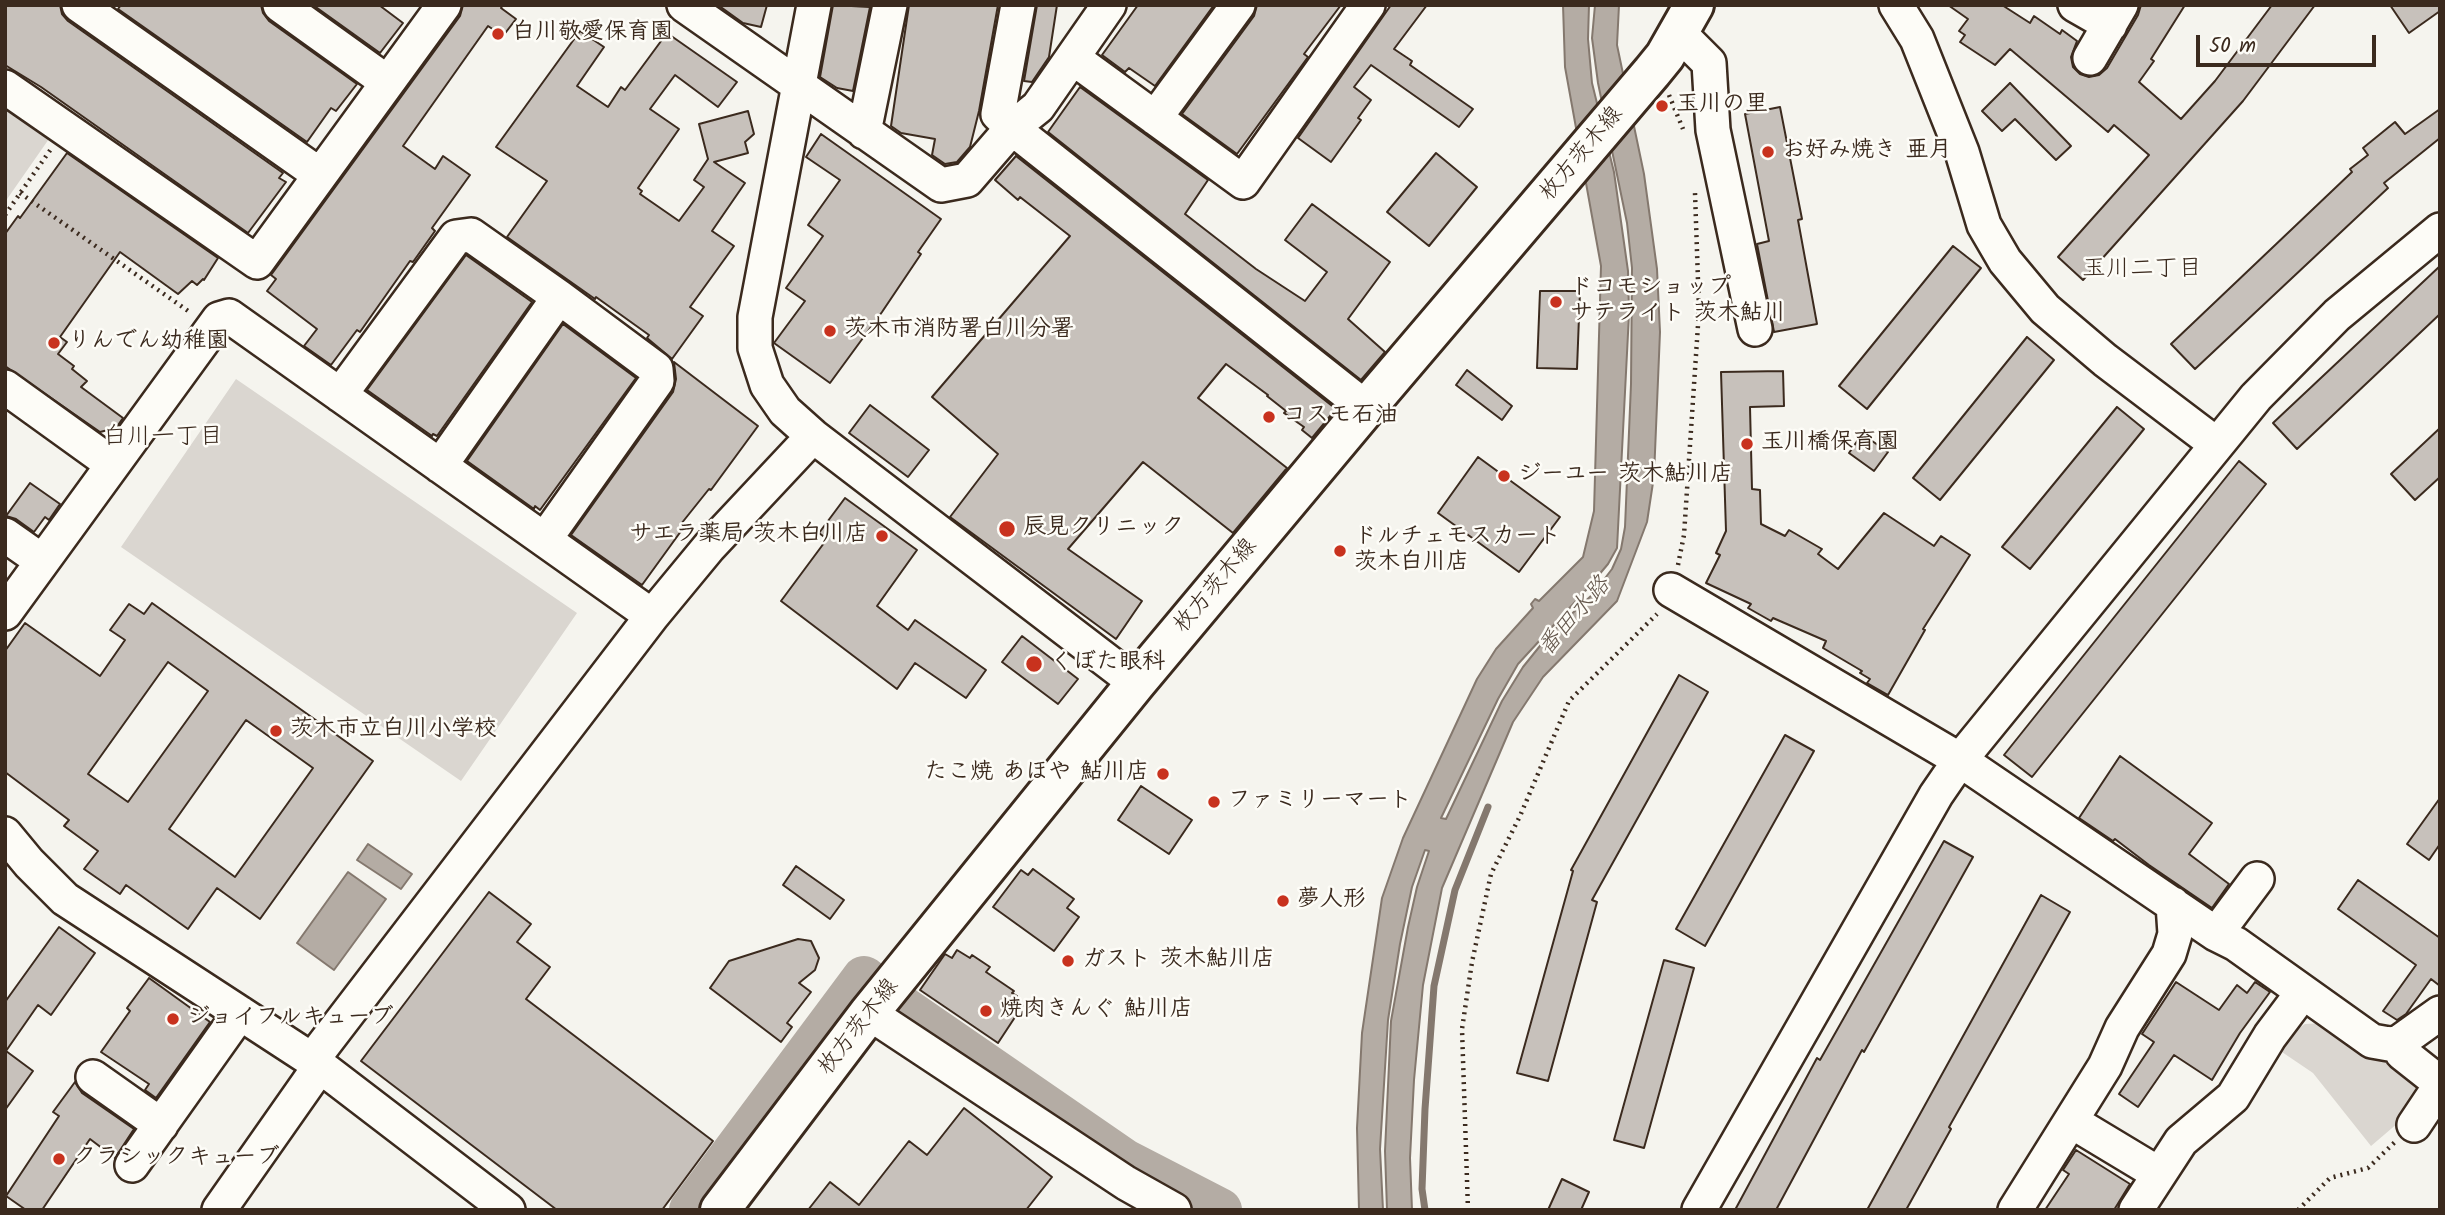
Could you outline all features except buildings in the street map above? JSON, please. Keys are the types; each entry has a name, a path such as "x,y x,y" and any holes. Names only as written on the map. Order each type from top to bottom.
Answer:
{"main road":[{"name":"枚方茨木線","path":"720,1210 880,1000 1136,683 1366,408 1570,171 1648,77 1687,19"}],"street":[{"path":"79,5 320,175"},
{"path":"280,5 387,82"},
{"path":"5,87 257,262 444,5"},
{"path":"684,5 717,16 799,87 941,185 967,180 1012,128 1038,107 1109,5"},
{"path":"814,5 755,317 755,348 767,385 785,411 813,436 1136,683"},
{"path":"864,132 890,5"},
{"path":"1018,5 998,114 1012,128 1366,408"},
{"path":"1155,118 1238,5"},
{"path":"1896,5 1917,39 1962,152 1983,225 2006,261 2045,309 2105,360 2216,444"},
{"path":"2075,5 2115,15 2090,58"},
{"path":"1073,58 1243,182 1365,6"},
{"path":"1687,19 1709,63 1713,130 1755,329"},
{"path":"1699,1210 1936,795 1960,760 2256,397 2337,315 2440,230"},
{"path":"340,395 456,237 471,235 656,369 657,381 545,539"},
{"path":"440,466 559,297"},
{"path":"5,613 212,328 219,319 229,316 652,616"},
{"path":"5,387 112,464"},
{"path":"219,1210 316,1063 652,616 709,547 813,436"},
{"path":"5,534 42,561"},
{"path":"1671,590 1960,760 2216,934 2236,944 2372,1041 2398,1043 2440,1013"},
{"path":"5,834 65,899 316,1063 508,1210"},
{"path":"2216,934 2257,879"},
{"path":"2015,1210 2105,1066 2122,1028 2169,954 2175,933 2173,904"},
{"path":"2136,1210 2181,1141 2233,1097 2270,1036 2302,992"},
{"path":"880,1000 1116,1177 1174,1210"},
{"path":"132,1165 240,1013"},
{"path":"2398,1043 2402,1053 2440,1084 2414,1125"},
{"path":"93,1077 161,1125"},
{"path":"2071,1121 2159,1174"}],"path":[{"path":"1648,77 1667,90 1683,128 1685,141"},
{"path":"5,215 65,129"},
{"path":"1468,1210 1462,1029 1472,962 1491,874 1520,816 1569,701 1655,617 1671,590 1684,535 1699,310 1695,190"},
{"path":"20,193 212,328"},
{"path":"2298,1210 2330,1178 2368,1167 2414,1125"}],"shaded area":[{"path":"5,104 51,136 5,202"},
{"path":"236,379 577,613 461,781 121,547"},
{"path":"2325,1023 2385,1056 2429,1087 2405,1117 2371,1146 2313,1073 2279,1050 2287,1036 2305,1024"}],"water":[{"name":"番田水路","path":"1563,5 1589,5 1588,39 1592,83 1614,172 1628,271 1629,314 1617,548 1608,564 1587,589 1518,664 1498,699 1441,818 1446,819 1502,701 1523,667 1548,636 1593,594 1612,569 1621,549 1625,527 1631,384 1632,268 1627,223 1598,83 1592,38 1595,5 1619,5 1617,45 1644,174 1657,269 1660,332 1654,476 1647,522 1617,601 1543,677 1513,722 1442,888 1423,985 1414,1080 1410,1158 1412,1210 1387,1210 1385,1151 1391,1021 1408,927 1429,851 1425,850 1412,887 1388,1020 1380,1149 1383,1210 1359,1210 1357,1128 1362,1033 1382,898 1403,838 1477,679 1496,649 1533,608 1531,604 1535,599 1539,601 1583,557 1594,511 1601,266 1565,67"},
{"path":"368,844 412,874 401,889 357,860"},
{"path":"348,872 386,899 334,970 297,943"}],"waterway":[{"path":"1425,1210 1422,1189 1425,1109 1434,986 1455,890 1488,807"},
{"path":"691,1210 864,978 903,1008 1125,1161 1220,1210"}],"place":[{"name":"白川敬愛保育園","path":"498,34"},
{"name":"玉川の里","path":"1662,106"},
{"name":"お好み焼き 亜月","path":"1768,152"},
{"name":"ドコモショップ サテライト 茨木鮎川","path":"1556,302"},
{"name":"茨木市消防署白川分署","path":"830,331"},
{"name":"りんでん幼稚園","path":"54,343"},
{"name":"コスモ石油","path":"1269,417"},
{"name":"玉川橋保育園","path":"1747,444"},
{"name":"ジーユー 茨木鮎川店","path":"1504,476"},
{"name":"辰見クリニック","path":"1007,529"},
{"name":"サエラ薬局 茨木白川店","path":"882,536"},
{"name":"ドルチェモスカート 茨木白川店","path":"1340,551"},
{"name":"くぼた眼科","path":"1034,664"},
{"name":"茨木市立白川小学校","path":"276,731"},
{"name":"たこ焼 あほや 鮎川店","path":"1163,774"},
{"name":"ファミリーマート","path":"1214,802"},
{"name":"夢人形","path":"1283,901"},
{"name":"ガスト 茨木鮎川店","path":"1068,961"},
{"name":"焼肉きんぐ 鮎川店","path":"986,1011"},
{"name":"ジョイフルキューブ","path":"173,1019"},
{"name":"クラシックキューブ","path":"59,1159"}],"district":[{"name":"玉川二丁目","path":"2142,271"},
{"name":"白川一丁目","path":"163,439"}]}
